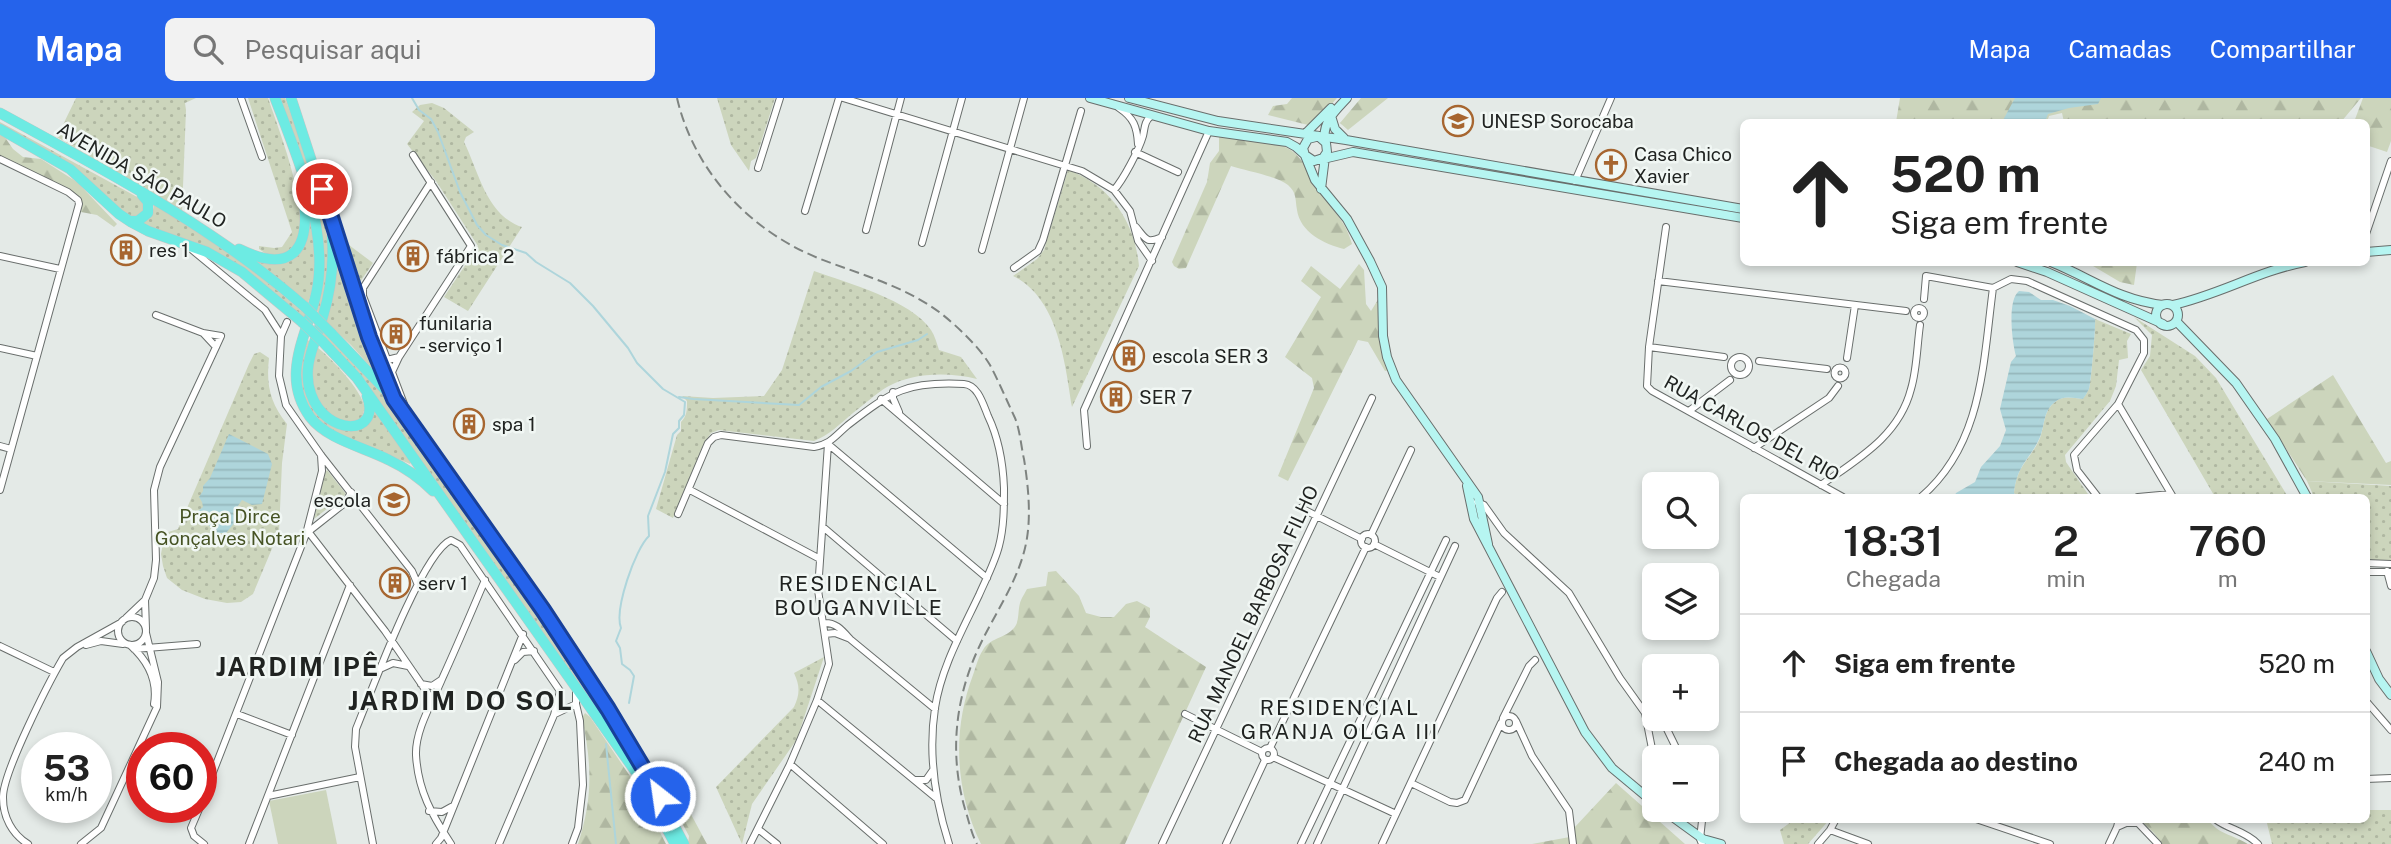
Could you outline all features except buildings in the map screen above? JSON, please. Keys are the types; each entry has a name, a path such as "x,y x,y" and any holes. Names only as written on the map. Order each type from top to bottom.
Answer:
{"main road":[{"path":"275,98 301,172 319,243 319,275 303,321 295,369 298,393 309,416 331,434 410,471 452,512"},
{"path":"291,98 369,337 399,403"},
{"path":"1090,98 1209,131 1287,142 1311,160 1353,152 1740,217"},
{"path":"1129,98 1192,116 1322,138"},
{"path":"1305,133 1313,128 1340,98"},
{"path":"1321,188 1325,159 1322,138 1331,116 1347,98"},
{"name":"AVENIDA SÃO PAULO","path":"0,113 179,213 219,239 305,307 399,403 518,573 608,709 648,775 684,844"},
{"path":"1331,116 1335,129 1346,140"},
{"name":"AVENIDA SÃO PAULO","path":"1,129 70,169 119,214 148,231 207,252 242,272 303,321 323,341 357,378 593,709 638,775 675,844"},
{"path":"1479,519 1480,502 1396,380 1387,358 1383,337 1382,287 1347,219 1312,174 1303,146 1308,139 1313,137 1346,140 1740,208"},
{"path":"219,239 255,257 280,260 290,256 299,247 304,235 306,215 301,172"},
{"path":"119,214 138,221 144,218 149,208 145,198 122,181"},
{"path":"1564,187 1572,186 1576,181"},
{"path":"330,215 332,274 307,375 316,404 322,413 337,425 354,427 367,416 369,404 357,378"},
{"path":"2370,252 2391,250"},
{"path":"2029,266 2165,325"},
{"path":"2059,266 2138,302 2173,305 2203,299"},
{"path":"2165,325 2203,299 2258,274 2289,266"},
{"path":"2163,305 2157,314 2158,321 2199,345"},
{"path":"2173,305 2177,318 2249,401 2275,439 2305,494"},
{"path":"1465,480 1470,504 1488,544 1585,732 1612,768 1642,793"},
{"path":"2370,660 2379,679 2391,695"},
{"path":"1675,822 1685,832 1701,840 1721,844"},
{"path":"1678,822 1701,840"}],"street":[{"path":"242,98 262,157"},
{"path":"758,168 780,98"},
{"path":"805,211 841,98 1082,171 1114,190 1130,211 1138,241 1152,261"},
{"path":"866,230 901,98"},
{"path":"922,243 962,98"},
{"path":"982,250 1024,98"},
{"path":"1576,181 1611,98"},
{"path":"1114,105 1126,113 1137,126 1138,144"},
{"path":"1014,268 1029,260 1038,251 1081,111"},
{"path":"1114,190 1142,139 1146,120 1151,116"},
{"path":"1087,446 1084,410 1209,131"},
{"path":"1135,152 1178,172"},
{"path":"392,372 399,356 471,246 413,155"},
{"path":"0,159 68,192 78,200 72,232 0,490"},
{"path":"2370,222 2391,162"},
{"path":"399,403 392,372 363,296 363,288 431,182"},
{"path":"1135,225 1147,240 1153,242 1162,237"},
{"path":"1666,227 1650,347 1827,369 1840,373"},
{"path":"181,242 259,304 281,335"},
{"path":"0,264 1,256 60,269"},
{"path":"1821,485 1878,444 1898,420 1912,386 1920,325 1918,313 1924,299 1926,276 1993,288 2011,279 2027,281 2139,332 2144,340 2145,350 2118,404 2077,449 2074,456 2082,478 2095,494"},
{"path":"1658,281 1918,313"},
{"path":"1924,494 1951,463 1972,422 1979,395 1993,288"},
{"path":"1754,448 1829,398 1838,386 1847,358 1855,304"},
{"path":"28,844 10,827 4,810 4,774 63,658 123,621 145,600 154,578 154,490 160,467 221,336 203,333 156,314"},
{"path":"274,322 303,321"},
{"path":"287,322 281,335 279,376 283,398 321,455 412,571 418,585"},
{"path":"203,333 216,346"},
{"name":"RUA CARLOS DEL RIO","path":"1650,347 1646,380 1652,391 1838,494"},
{"path":"0,348 37,356"},
{"path":"387,360 399,356"},
{"path":"1724,357 1737,374 1744,373"},
{"path":"1730,380 1733,361 1741,358"},
{"path":"1741,358 1748,363 1744,373"},
{"path":"1689,411 1759,361"},
{"path":"678,514 708,443 714,437 721,435 814,447 828,444 881,399 910,386 968,384 975,388 992,424 1000,451 1004,504 999,548 945,671 935,709 932,752 936,798 949,844"},
{"path":"893,393 895,407 901,416"},
{"name":"RUA MANOEL BARBOSA FILHO","path":"1162,844 1372,398"},
{"path":"881,399 1004,504"},
{"path":"2118,404 2170,494"},
{"path":"828,444 987,578"},
{"path":"750,844 790,764 829,664 818,590 828,444"},
{"path":"0,446 11,449"},
{"path":"1371,535 1411,450"},
{"path":"827,453 847,458"},
{"path":"217,763 307,533 322,471 321,455"},
{"path":"690,490 820,559"},
{"path":"307,533 346,502 351,492"},
{"path":"1470,504 1480,502 1503,533 1566,589 1620,678 1645,713 1651,745"},
{"path":"1301,508 1362,539 1362,543 1371,548 1375,540 1371,535"},
{"path":"1479,519 1494,522"},
{"path":"823,527 957,641"},
{"path":"307,533 385,631 433,701"},
{"path":"1362,539 1371,535"},
{"path":"373,844 355,747 356,729 418,585 440,547 451,540 460,545 559,687 560,696 554,715 499,844"},
{"path":"1301,844 1429,569 1446,540"},
{"path":"821,550 829,541 842,543"},
{"path":"1374,544 1441,575"},
{"path":"1317,844 1455,545"},
{"path":"1262,752 1270,748 1366,547"},
{"path":"2370,564 2389,568"},
{"path":"2370,571 2389,568"},
{"path":"2389,568 2391,586"},
{"path":"451,844 429,811 416,756 419,735 485,580"},
{"path":"249,844 350,585"},
{"path":"476,601 488,592 496,596"},
{"path":"1382,844 1502,592"},
{"path":"81,844 101,828 154,716 159,697 146,631 145,600"},
{"path":"123,621 137,618 146,631"},
{"path":"123,621 118,633 121,640 145,660 153,678 155,698 148,726"},
{"path":"823,623 838,626 935,709"},
{"path":"131,646 141,643 146,631"},
{"path":"825,634 835,633 850,639"},
{"path":"436,844 523,634"},
{"path":"63,658 90,643 101,641 151,649 197,644"},
{"path":"0,646 54,672"},
{"path":"511,664 523,652 534,651"},
{"path":"1411,783 1450,802 1462,802 1469,794 1529,666 1535,660"},
{"path":"381,669 393,663 409,667"},
{"path":"570,678 577,693 583,785 578,828 572,844"},
{"path":"421,684 432,686 442,679"},
{"path":"817,700 936,798"},
{"path":"1511,703 1523,739 1569,811 1573,844"},
{"path":"554,715 561,710 593,709"},
{"path":"2370,712 2391,730"},
{"path":"237,714 292,735"},
{"path":"1185,714 1262,752 1265,760 1226,844"},
{"path":"1502,720 1509,715 1515,720"},
{"path":"1502,720 1523,739"},
{"path":"1496,736 1509,729 1515,720"},
{"path":"1270,748 1274,752 1273,757"},
{"path":"1273,757 1396,814"},
{"path":"1265,760 1273,757"},
{"path":"790,764 883,844"},
{"path":"913,779 926,780 934,770"},
{"path":"268,796 360,777"},
{"path":"2370,779 2391,778"},
{"path":"429,811 442,812 452,805"},
{"path":"1701,840 1702,822"},
{"path":"193,823 192,832 204,844"},
{"path":"1818,844 1834,823"},
{"path":"1988,823 2049,844"},
{"path":"2109,844 2126,823"},
{"path":"2128,823 2158,844"},
{"path":"2220,823 2243,832 2258,844"},
{"path":"758,828 777,844"},
{"path":"1830,831 1868,844"}],"green space":[{"path":"76,98 196,98 185,103 182,212 57,137"},
{"path":"248,98 268,98 298,196 299,234 294,247 279,255 269,256 259,249 259,246 282,247 292,232"},
{"path":"279,98 285,98 313,176 323,213 328,257 321,315 316,310 323,264"},
{"path":"717,98 775,98 756,158 751,161 749,171 731,145"},
{"path":"1292,98 1337,98 1312,126 1268,115 1273,106 1287,104"},
{"path":"1361,98 1388,98 1348,130 1340,123"},
{"path":"1900,98 2361,98 2344,119 2063,119 2062,113 2049,116 2048,119 1896,119"},
{"path":"2363,98 2391,98 2391,141 2387,152 2370,146 2370,119 2355,119"},
{"path":"432,103 444,108 474,132 466,137 464,142 485,191 500,213 522,227 468,311 444,297 478,246 436,181 407,144 424,121 412,112 420,105"},
{"path":"0,122 139,198 144,205 143,214 133,218 127,215 78,170 0,125"},
{"path":"0,135 23,157 41,159 77,182 117,224 114,227 97,215 81,212 82,202 73,193 0,155"},
{"path":"1219,136 1263,140 1294,152 1344,224 1352,244 1344,249 1336,247 1308,231 1299,218 1294,194 1288,185 1269,176 1231,166 1186,268 1179,269 1174,266 1172,262 1207,182 1210,163 1219,151"},
{"path":"1068,170 1096,185 1118,207 1132,235 1139,266 1072,407 1062,352 1050,315 1028,286 1013,276 1037,259 1044,250"},
{"path":"153,201 213,241 270,285 307,316 306,322 254,277 139,223 150,218"},
{"path":"307,206 314,243 315,269 307,305 248,258 279,263 298,256 306,236"},
{"path":"345,242 373,263 358,285 343,248"},
{"path":"334,245 377,374 324,320"},
{"path":"1359,264 1364,270 1366,304 1371,311 1379,298 1390,370 1385,371 1368,342 1358,340 1288,481 1278,476 1314,388 1312,378 1285,357 1321,297 1301,281 1311,266 1340,289"},
{"path":"2093,266 2137,266 2134,285 2120,282"},
{"path":"814,271 860,287 909,310 931,330 939,350 961,357 977,379 931,375 897,382 878,393 825,436 814,441 719,430 711,433 704,443 673,518 656,509 686,413 687,401 682,396 764,396 782,370"},
{"path":"2134,317 2195,356 2216,378 2286,494 2213,494 2141,370 2150,356 2152,335"},
{"path":"2095,319 2131,334 2127,341 2128,358 2119,360 2116,386 2110,401 2065,455 2066,462 2088,494 2015,494 2018,475 2040,438 2048,410 2061,398 2082,399 2089,389"},
{"path":"322,330 386,396 405,421 511,571 638,766 384,408 362,379 320,334"},
{"path":"305,337 310,342 304,370 332,425 340,430 355,430 372,408 410,464 337,433 310,410 302,394 299,376"},
{"path":"317,347 358,392 365,408 361,419 349,425 326,413 319,404 312,380"},
{"name":"Praça Dirce Gonçalves Notari","path":"260,352 269,358 270,393 287,424 282,463 279,532 253,594 241,602 227,603 205,599 182,590 167,578 161,554 165,533 178,529 249,364 254,354"},
{"path":"2333,375 2386,463 2391,461 2391,485 2307,481 2267,419"},
{"path":"327,470 346,494 314,519 325,473"},
{"path":"2307,481 2391,486 2391,562 2370,560 2370,494 2313,494"},
{"path":"1056,571 1079,596 1086,613 1114,617 1126,604 1137,601 1150,608 1150,617 1145,627 1206,667 1125,844 981,844 966,803 959,760 959,739 966,696 978,659 986,645 1013,630 1018,620 1020,603 1027,589 1046,586 1048,572"},
{"path":"824,657 797,739 752,804 742,844 716,787 794,707 799,690 794,673"},
{"path":"585,713 636,785 666,844 578,844 586,811 589,781 588,751 582,718"},
{"path":"1616,783 1642,806 1642,822 1660,822 1685,844 1532,844 1575,836 1574,828"},
{"path":"326,790 337,844 278,844 269,801"},
{"path":"671,790 680,794 707,844 688,844 689,836 667,795"},
{"path":"2370,810 2391,810 2391,844 2272,844 2267,823 2370,823"},
{"path":"1790,823 1826,823 1808,844 1784,844 1780,830"},
{"path":"2143,823 2211,823 2248,844 2162,844"}],"water":[{"path":"2015,98 2101,98 2098,104 2048,114 2046,119 2004,119"},
{"path":"2019,291 2029,292 2041,300 2053,300 2095,319 2089,389 2083,399 2061,398 2048,410 2040,437 2018,475 2015,494 1956,494 1975,482 1981,467 2000,446 2006,430 2000,409 2011,362 2016,356 2012,332 2015,296"},
{"path":"229,434 268,454 272,464 262,504 252,505 242,500 233,513 236,521 226,533 220,533 215,539 209,537 212,529 207,523 201,524 197,520 200,518 198,511 203,507 199,497"}],"waterway":[{"path":"412,98 419,110 431,119 438,132 460,192 477,225 486,235 502,245 526,253 570,283 593,306 637,363 663,389 685,402 684,415 679,421 679,428 673,434 665,472 648,516 649,536 632,566 620,608 621,628 616,641 620,648 622,664 634,676 629,703"},
{"path":"679,397 799,405 821,387 851,371 877,352 918,340 927,334"},
{"path":"606,744 616,844"}],"railway":[{"path":"677,98 696,150 728,195 748,214 793,246 899,289 943,315 985,358 1015,418 1028,488 1027,538 1014,580 972,665 960,705 957,726 960,788 977,844"}],"place":[{"name":"UNESP Sorocaba","path":"1458,121"},
{"name":"Casa Chico Xavier","path":"1611,165"},
{"name":"res 1","path":"126,250"},
{"name":"fábrica 2","path":"413,256"},
{"name":"funilaria - serviço 1","path":"396,334"},
{"name":"escola SER 3","path":"1129,356"},
{"name":"SER 7","path":"1116,397"},
{"name":"spa 1","path":"469,424"},
{"name":"escola","path":"394,500"},
{"name":"serv 1","path":"395,583"}],"district":[{"name":"RESIDENCIAL BOUGANVILLE","path":"859,595"},
{"name":"JARDIM IPÊ","path":"298,666"},
{"name":"JARDIM DO SOL","path":"461,700"},
{"name":"RESIDENCIAL GRANJA OLGA III","path":"1340,719"}],"route":[{"path":"322,189 369,337 394,399 543,610 608,709 660,796"}]}
